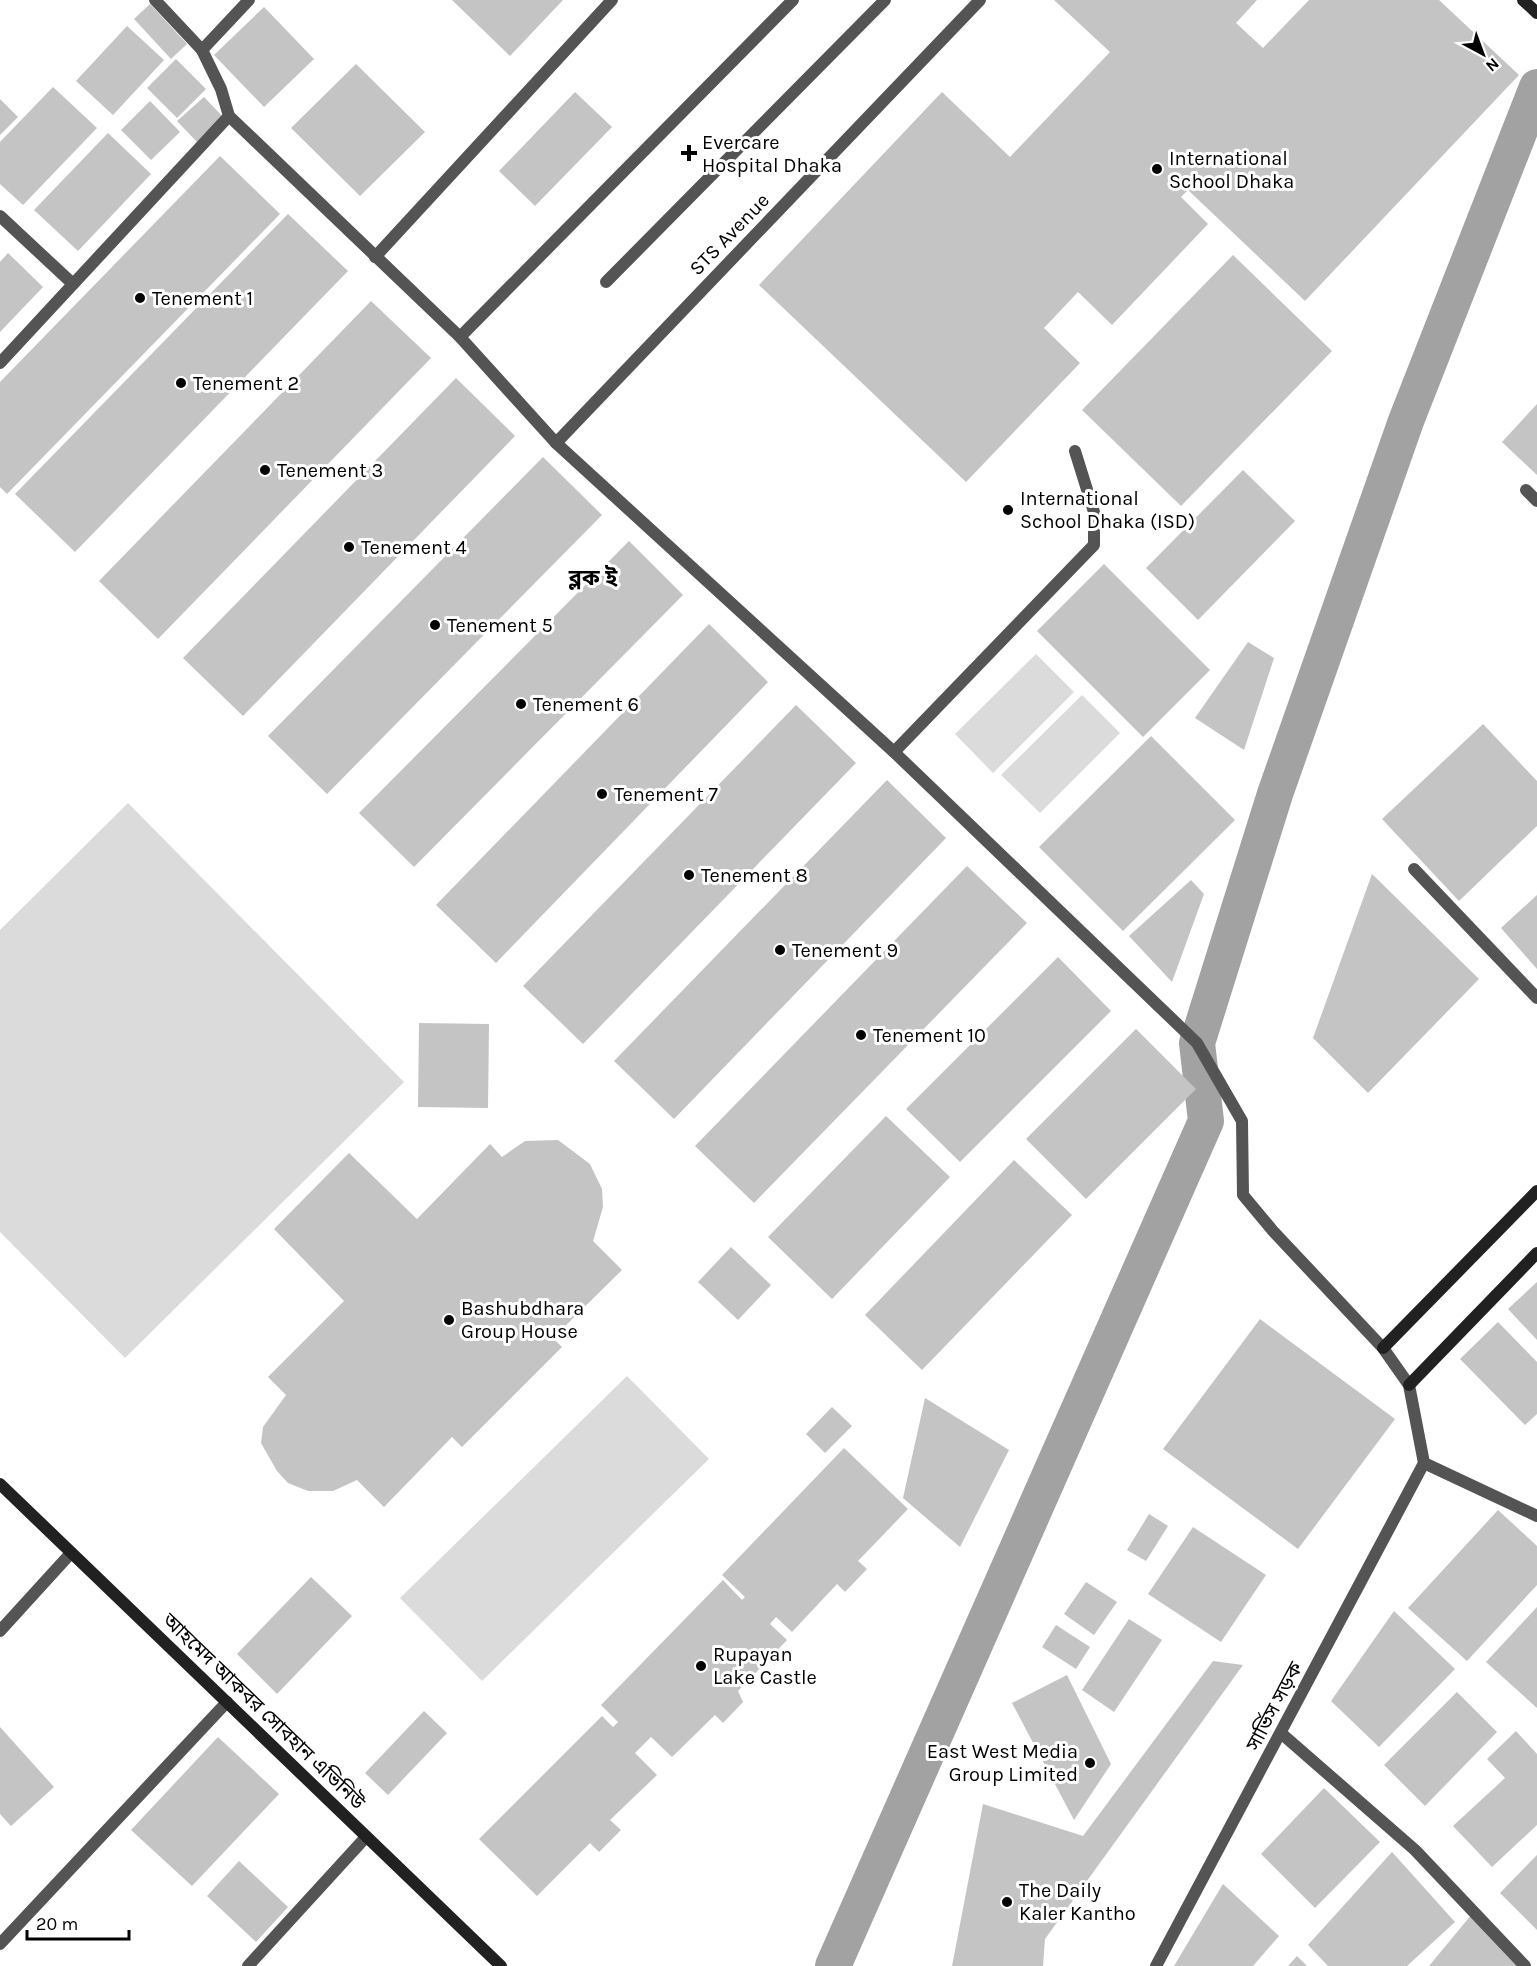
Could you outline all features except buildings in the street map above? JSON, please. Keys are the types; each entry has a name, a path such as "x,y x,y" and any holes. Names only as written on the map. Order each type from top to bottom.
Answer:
{"street":[{"path":"155,0 202,50 221,89 230,116 460,337 556,443 894,752 1197,1043 1242,1121 1243,1195 1273,1231 1383,1348 1409,1385 1424,1463 1537,1516"},
{"path":"202,50 249,0"},
{"path":"375,257 612,0"},
{"path":"460,337 793,0"},
{"path":"606,282 885,0"},
{"name":"STS Avenue","path":"556,443 980,0"},
{"path":"1523,0 1537,13"},
{"path":"0,363 230,116"},
{"path":"0,216 73,284"},
{"path":"894,752 1094,545 1094,512 1076,451"},
{"path":"1526,490 1537,501"},
{"path":"1414,869 1537,998"},
{"path":"1383,1348 1537,1191"},
{"path":"1409,1385 1537,1254"},
{"name":"সার্ভিস সড়ক","path":"1156,1966 1424,1463"},
{"name":"আহমেদ আকবর সোবহান এভিনিউ","path":"0,1484 501,1966"},
{"path":"0,1631 71,1553"},
{"path":"0,1944 227,1702"},
{"path":"1281,1734 1415,1850 1525,1966"},
{"path":"249,1966 366,1837"}],"shaded area":[{"path":"1036,654 1074,692 993,773 955,734"},
{"path":"1082,695 1120,733 1040,813 1001,775"},
{"path":"128,803 404,1082 125,1358 0,1232 0,930"},
{"path":"627,1376 709,1459 482,1681 400,1598"}],"waterway":[{"path":"833,1966 1206,1121 1197,1043 1275,794 1406,421 1537,87"}],"place":[{"name":"Evercare Hospital Dhaka","path":"689,153"},
{"name":"International School Dhaka","path":"1157,169"},
{"name":"Tenement 1","path":"140,298"},
{"name":"Tenement 2","path":"181,383"},
{"name":"Tenement 3","path":"265,470"},
{"name":"International School Dhaka (ISD)","path":"1008,510"},
{"name":"Tenement 4","path":"349,547"},
{"name":"Tenement 5","path":"435,625"},
{"name":"Tenement 6","path":"521,704"},
{"name":"Tenement 7","path":"602,794"},
{"name":"Tenement 8","path":"689,875"},
{"name":"Tenement 9","path":"780,950"},
{"name":"Tenement 10","path":"861,1035"},
{"name":"Bashubdhara Group House","path":"449,1320"},
{"name":"Rupayan Lake Castle","path":"701,1666"},
{"name":"East West Media Group Limited","path":"1090,1763"},
{"name":"The Daily Kaler Kantho","path":"1007,1902"}],"district":[{"name":"ব্লক ই","path":"593,577"}]}
